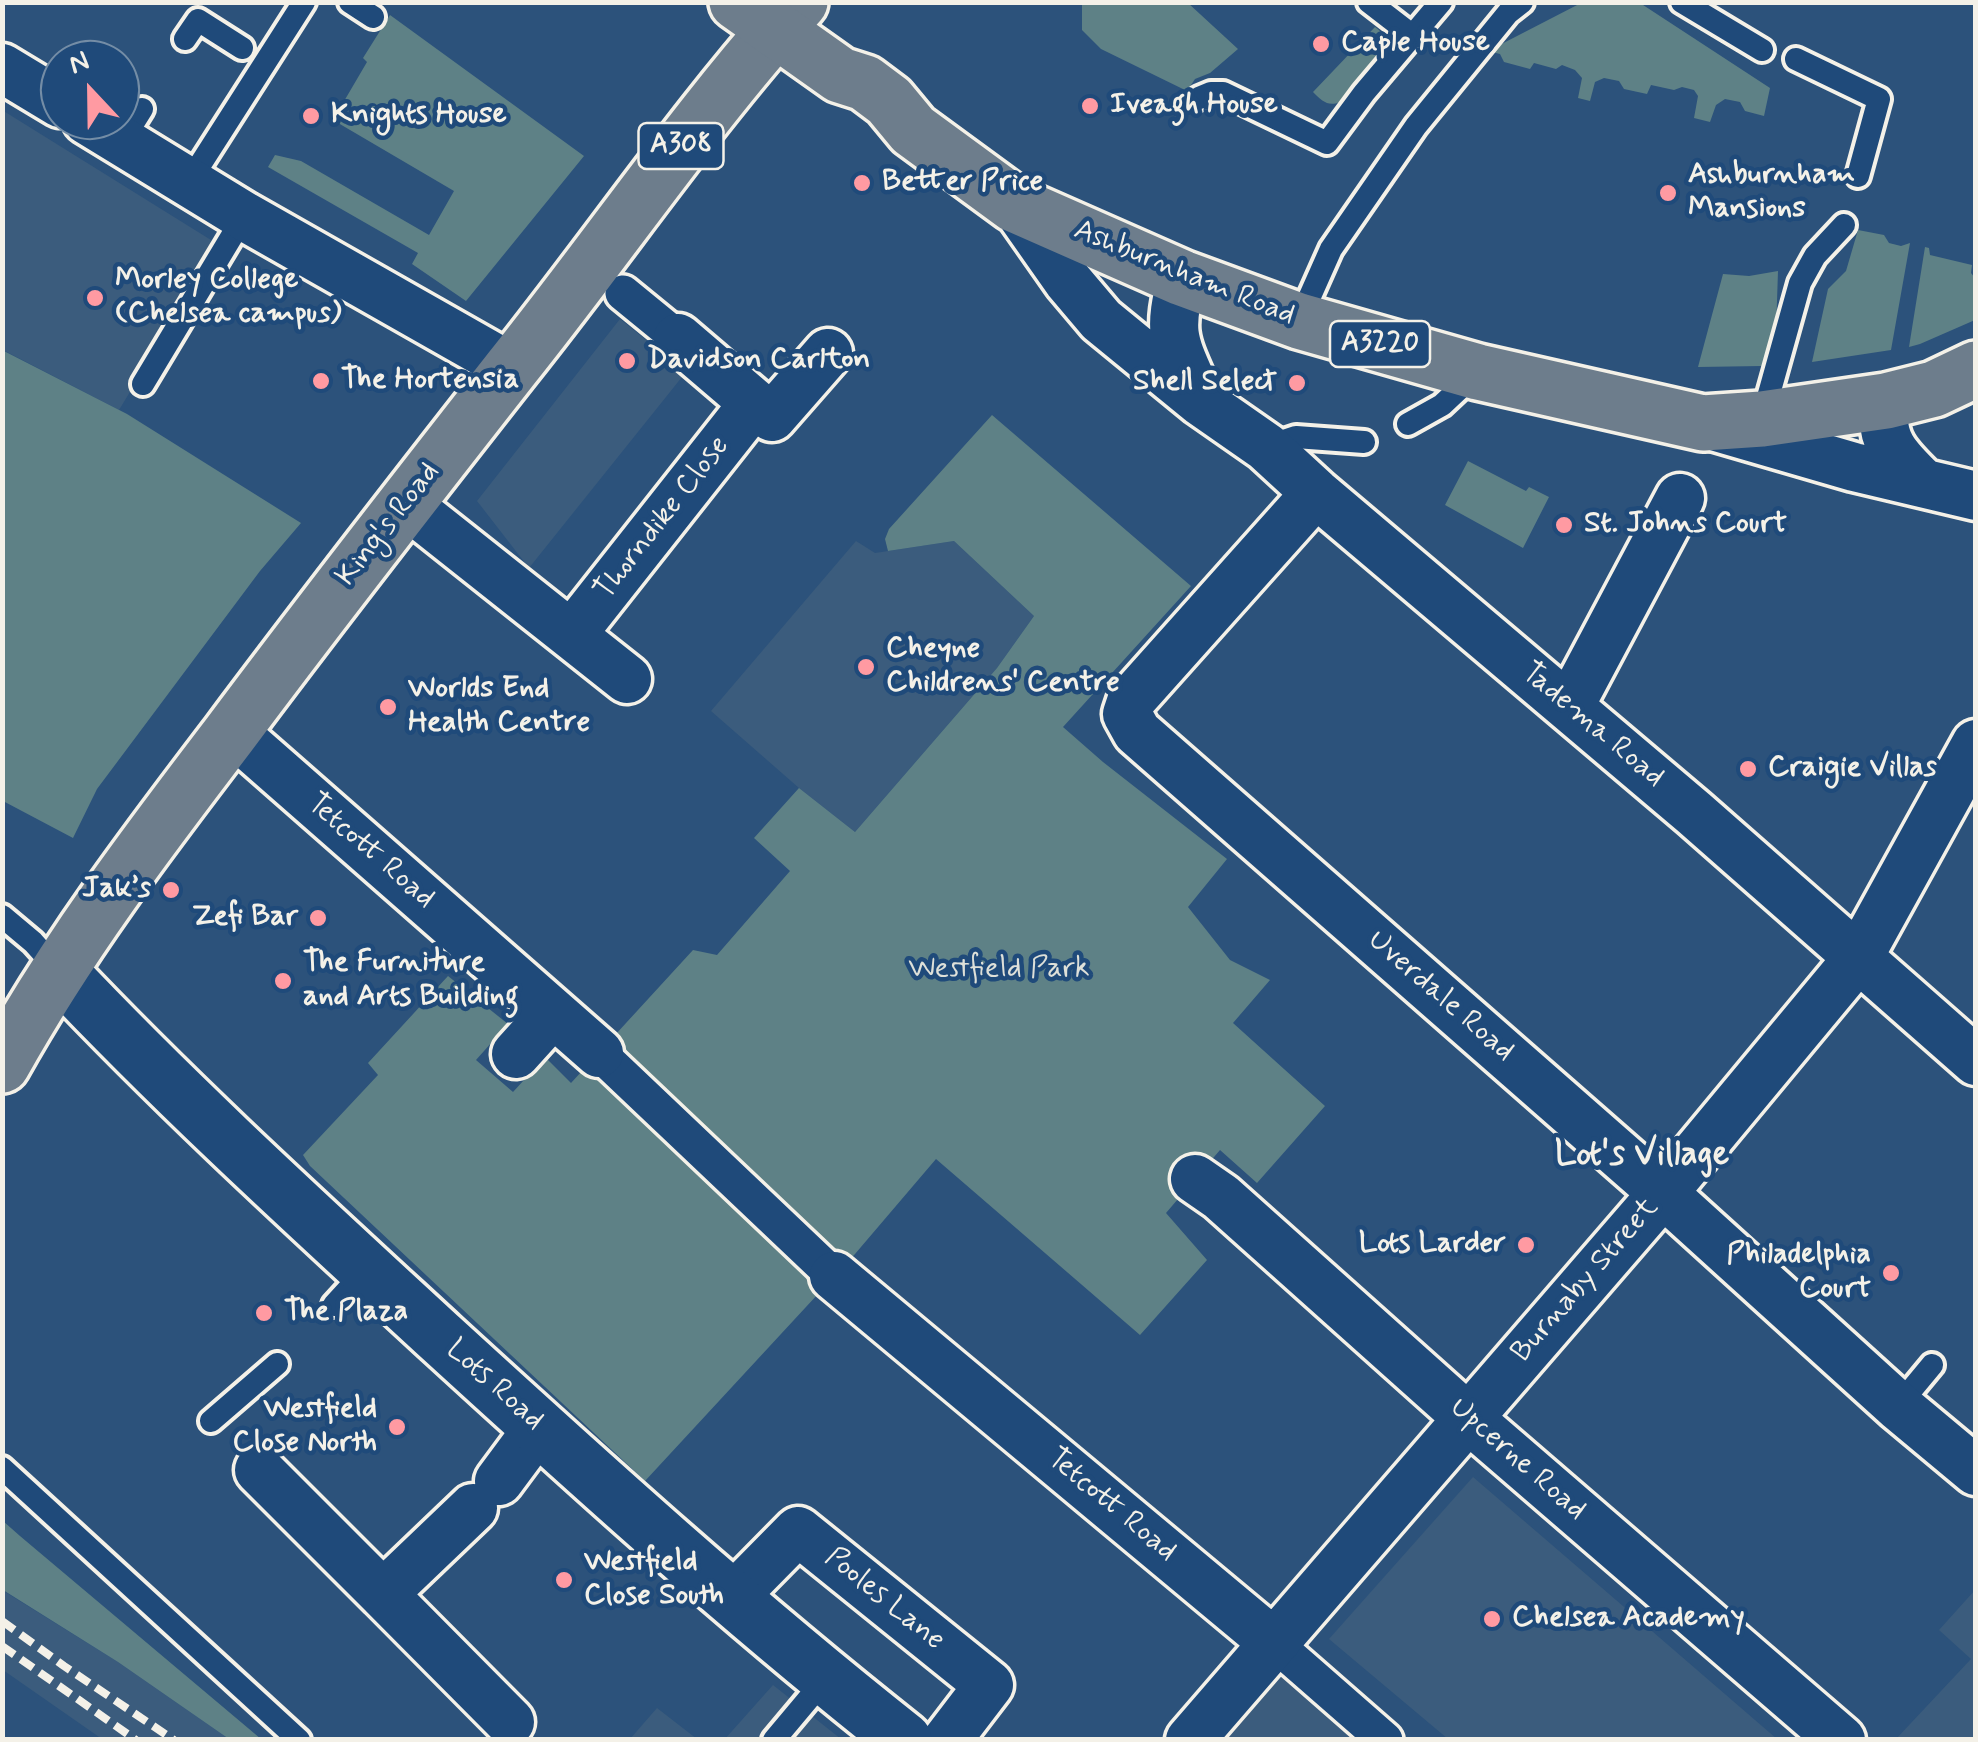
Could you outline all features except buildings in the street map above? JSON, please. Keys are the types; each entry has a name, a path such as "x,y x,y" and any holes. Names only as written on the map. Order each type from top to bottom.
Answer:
{"main road":[{"name":"Ashburnham Road","path":"771,11 840,75 866,83 889,101 913,130 1014,204 1182,278 1299,321 1478,372 1703,423 1762,419"},
{"name":"King's Road","path":"2,1065 59,970 146,845 706,113 771,11"},
{"name":"A3220","path":"1762,419 1886,401 1934,389 1976,369"}],"street":[{"path":"2,68 40,91"},
{"path":"137,140 189,182 244,216 512,368"},
{"name":"Tadema Road","path":"1014,204 1068,281 1102,320 1200,401 1266,447 1694,813 1976,1061"},
{"path":"1182,278 1174,309 1173,338 1200,401"},
{"path":"624,294 772,417 828,352"},
{"path":"1886,401 1882,417 1885,436 1899,460 1922,484"},
{"name":"Thorndike Close","path":"572,634 754,403"},
{"name":"Ashburnham Road","path":"1703,423 1854,467 1976,496"},
{"name":"Uverdale Road","path":"1316,492 1132,699 1127,714 1137,732 1976,1472"},
{"path":"1569,707 1680,498"},
{"path":"405,503 626,679"},
{"name":"Tetcott Road","path":"232,730 599,1053"},
{"name":"Burnaby Street","path":"1190,1740 1663,1193 1858,958 1976,744"},
{"name":"Lots Road","path":"59,970 266,1178 350,1287 539,1427 732,1598 904,1740"},
{"path":"516,1054 553,1012"},
{"path":"599,1053 834,1276"},
{"name":"Upcerne Road","path":"1196,1179 1840,1740"},
{"name":"Tetcott Road","path":"834,1276 1274,1642 1385,1740"},
{"path":"383,1594 486,1494 539,1427"},
{"path":"259,1470 510,1722"},
{"name":"Pooles Lane","path":"732,1598 798,1531 989,1685 947,1740"}],"lane":[{"path":"189,182 304,2"},
{"path":"350,2 372,17"},
{"path":"1368,2 1412,36"},
{"path":"1198,98 1211,92 1223,93 1327,144 1364,93 1441,2"},
{"path":"1299,321 1331,249 1416,126 1508,12 1522,2"},
{"path":"1682,2 1762,50"},
{"path":"186,39 198,20 242,48"},
{"path":"1796,59 1879,100 1858,176"},
{"path":"143,384 244,216"},
{"path":"1762,419 1800,282 1816,256 1844,226"},
{"path":"1408,424 1442,405 1478,372"},
{"path":"1266,447 1296,437 1364,442"},
{"path":"2,916 59,970"},
{"path":"211,1421 277,1364"},
{"path":"1898,1406 1932,1365"},
{"path":"2,1468 299,1740"},
{"path":"774,1740 826,1678"}],"shaded area":[{"name":"Morley College (Chelsea campus)","path":"2,110 40,134 40,140 50,140 219,245 119,410 3,350"},
{"path":"620,319 686,372 529,568 477,501"},
{"path":"856,541 875,553 954,541 1034,616 997,668 855,832 711,711"},
{"name":"Chelsea Academy","path":"1473,1477 1777,1739 1448,1739 1329,1639"},
{"path":"2,1590 118,1662 229,1739 102,1739 3,1670"},
{"path":"1975,1590 1975,1739 1896,1739 1971,1659 1939,1630"},
{"path":"1287,1667 1363,1740 1223,1740"},
{"path":"773,1685 841,1739 724,1740"},
{"path":"657,1708 697,1739 630,1739"}],"green space":[{"path":"1082,3 1188,3 1238,49 1210,73 1195,79 1187,91 1101,49 1082,30"},
{"path":"1581,3 1640,3 1770,88 1764,116 1745,111 1740,102 1725,99 1716,105 1710,122 1694,118 1698,96 1694,90 1651,85 1647,94 1624,89 1619,81 1604,78 1595,82 1590,101 1578,98 1582,78 1575,70 1534,63 1530,69 1504,62 1500,54 1488,51"},
{"path":"390,15 584,156 466,301 412,264 418,253 268,167 275,155 301,161 429,235 454,191 333,120 367,62 363,58"},
{"path":"1375,27 1384,36 1385,47 1340,102 1322,100 1313,92"},
{"path":"1858,230 1884,235 1889,243 1901,246 1910,243 1891,350 1812,362 1828,289 1846,271"},
{"path":"1925,247 1930,255 1972,265 1975,320 1909,347"},
{"path":"1778,271 1776,332 1762,366 1698,367 1723,274 1749,276"},
{"path":"2,350 127,414 301,523 260,571 97,789 73,838 3,801"},
{"name":"Westfield Park","path":"992,415 1191,586 1063,727 1227,859 1188,907 1230,960 1270,980 1233,1023 1325,1106 1257,1183 1220,1150 1166,1213 1207,1260 1140,1335 936,1159 855,1254 645,1481 310,1166 303,1155 378,1075 368,1063 448,976 508,1024 476,1060 513,1092 545,1057 571,1083 693,950 717,955 790,871 754,838 799,788 855,832 997,668 1034,616 954,541 888,551 885,539 889,529"},
{"path":"1468,461 1526,491 1529,487 1549,497 1523,548 1445,505"},
{"path":"3,1521 261,1739 229,1739 118,1662 3,1590"}],"railway":[{"path":"2,1621 174,1740"},
{"path":"2,1646 136,1740"}],"place":[{"name":"Caple House","path":"1321,44"},
{"name":"Iveagh House","path":"1090,106"},
{"name":"Knights House","path":"311,116"},
{"name":"Better Price","path":"862,183"},
{"name":"Ashburnham Mansions","path":"1668,193"},
{"name":"Morley College (Chelsea campus)","path":"95,298"},
{"name":"Davidson Carlton","path":"627,361"},
{"name":"The Hortensia","path":"321,381"},
{"name":"Shell Select","path":"1297,383"},
{"name":"St. Johns Court","path":"1564,525"},
{"name":"Cheyne Childrens' Centre","path":"866,667"},
{"name":"Worlds End Health Centre","path":"388,707"},
{"name":"Craigie Villas","path":"1748,769"},
{"name":"Jak’s","path":"171,890"},
{"name":"Zefi Bar","path":"318,918"},
{"name":"The Furniture and Arts Building","path":"283,981"},
{"name":"Lots Larder","path":"1526,1245"},
{"name":"Philadelphia Court","path":"1891,1273"},
{"name":"The Plaza","path":"264,1313"},
{"name":"Westfield Close North","path":"397,1427"},
{"name":"Westfield Close South","path":"564,1580"},
{"name":"Chelsea Academy","path":"1492,1619"}],"district":[{"name":"Lot's Village","path":"1642,1157"}]}
